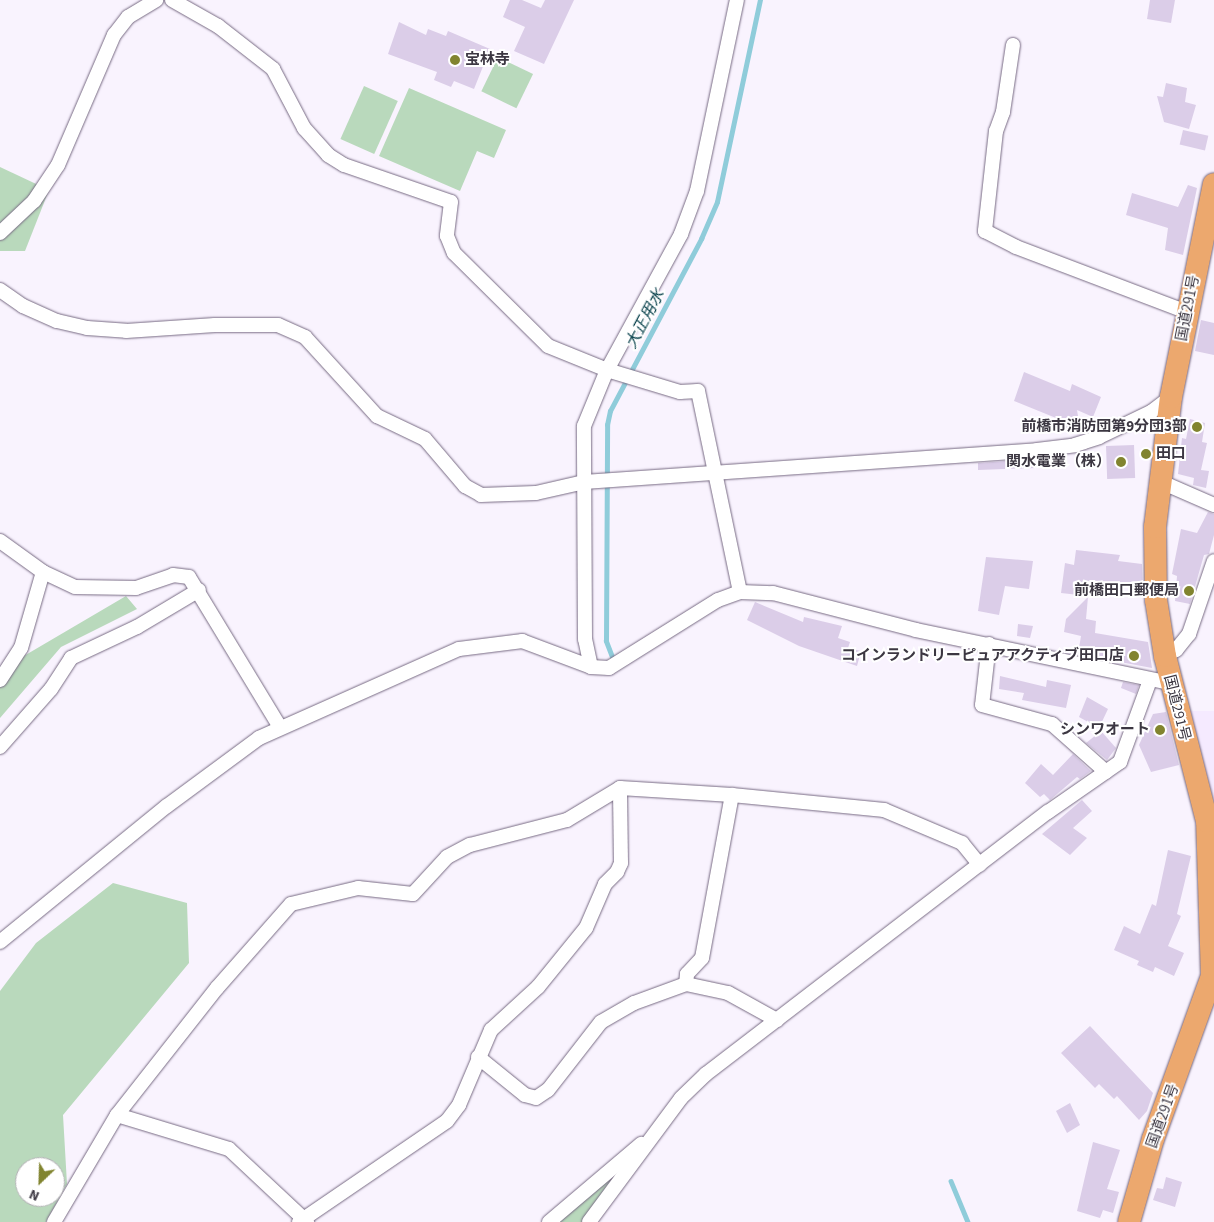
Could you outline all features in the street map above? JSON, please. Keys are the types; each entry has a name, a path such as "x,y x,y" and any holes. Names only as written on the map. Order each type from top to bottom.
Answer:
{"highway":[{"name":"国道291号","path":"1129,1222 1154,1139 1212,976 1212,821 1160,682 1165,656 1156,600 1155,527 1159,481 1171,397 1214,184"}],"street":[{"path":"0,233 34,202 58,165 114,35 128,17 156,0"},
{"path":"172,0 218,26 273,68 304,128 328,155 344,165 451,202 447,236 454,254 548,346 620,374 680,392 698,391 714,475 740,592"},
{"path":"591,667 585,639 589,483 584,426 620,374 681,234 697,191 737,0"},
{"path":"1013,46 1005,103 994,139 985,231 1016,247 1187,312"},
{"path":"0,290 23,306 57,321 87,328 126,331 278,325 305,338 377,416 425,439 465,486 481,495 536,493 589,483 714,475 1075,445 1120,428 1151,412 1171,397"},
{"path":"1159,481 1214,505"},
{"path":"0,541 43,572 75,587 136,588 173,574 189,577 199,590 280,727"},
{"path":"1165,656 1176,650 1189,634 1214,561"},
{"path":"0,680 21,648 43,572"},
{"path":"0,747 51,689 71,658 137,627 199,590"},
{"path":"0,942 167,806 259,738 280,727 459,650 522,641 591,667 609,668 718,600 740,592 773,593 916,630 989,644 1160,682 1120,762 980,865 706,1074 681,1098 589,1222"},
{"path":"989,644 982,705 1052,724 1106,772"},
{"path":"54,1222 117,1115 217,988 291,904 358,888 413,894 447,857 470,845 567,820 620,788 732,795 884,810 962,843 980,865"},
{"path":"117,1115 229,1150 303,1221 447,1121 460,1106 478,1056 492,1030 533,992 586,928 605,884 617,872 621,863 620,788"},
{"path":"686,984 687,974 702,958 732,795"},
{"path":"478,1056 526,1095 536,1098 548,1090 602,1022 634,1003 686,984 728,993 777,1020"},
{"path":"549,1222 618,1161 656,1133"}],"shaded area":[{"path":"1189,711 1214,711 1214,801"}],"green space":[{"path":"498,57 533,74 516,108 481,91"},
{"path":"364,86 398,101 374,154 340,139"},
{"path":"409,88 506,130 494,158 477,151 460,191 379,156"},
{"path":"0,167 49,190 25,251 0,251"},
{"path":"126,596 137,609 61,647 0,718 0,670"},
{"path":"113,883 187,903 189,963 63,1115 67,1184 65,1188 65,1157 15,1157 15,1207 54,1207 46,1222 0,1222 0,991 36,943"},
{"path":"620,1167 582,1222 557,1222"}],"building":[{"path":"510,0 522,0 541,8 545,0 574,0 544,64 514,51 525,27 503,17"},
{"path":"1150,0 1175,0 1171,23 1147,19"},
{"path":"399,22 426,35 428,29 446,36 448,31 490,49 474,89 454,81 451,87 434,80 437,72 388,54"},
{"path":"1166,83 1187,88 1185,102 1196,105 1189,129 1164,122 1157,96 1163,97"},
{"path":"1183,130 1208,136 1205,150 1180,145"},
{"path":"1188,185 1197,188 1183,255 1165,250 1168,228 1126,215 1132,193 1178,207"},
{"path":"1201,320 1214,323 1214,355 1195,351"},
{"path":"1024,372 1070,391 1072,384 1101,397 1093,417 1077,410 1080,428 1058,428 1056,418 1014,401"},
{"path":"1190,419 1205,423 1202,442 1207,443 1201,470 1209,471 1206,488 1193,485 1194,478 1178,474 1182,438 1186,439"},
{"name":"関水電業（株）","path":"1134,445 1135,478 1107,479 1106,446"},
{"path":"1035,459 1036,468 978,470 978,463"},
{"path":"1208,512 1214,514 1214,535 1209,554 1204,555 1190,604 1175,601 1177,576 1172,574 1181,529 1197,533"},
{"path":"1076,550 1120,555 1118,561 1142,564 1143,589 1092,580 1088,596 1061,593 1065,563 1074,565"},
{"path":"986,557 1033,561 1029,589 1005,586 999,615 978,611"},
{"path":"1088,597 1086,619 1096,621 1095,633 1148,642 1152,668 1078,654 1081,636 1064,632 1066,619"},
{"path":"755,602 803,622 804,617 842,626 838,638 850,642 848,648 861,651 857,666 799,646 747,620"},
{"path":"1018,624 1033,626 1030,638 1017,636"},
{"path":"1000,676 1046,687 1047,680 1071,685 1066,708 1022,700 1024,693 999,689"},
{"path":"1123,682 1139,685 1136,694 1121,688"},
{"path":"1087,697 1108,709 1099,728 1079,717"},
{"name":"シンワオート","path":"1166,712 1179,765 1151,772 1139,745 1153,714"},
{"path":"1101,731 1116,748 1107,760 1086,743"},
{"path":"1073,754 1091,771 1080,779 1077,777 1050,800 1044,794 1040,797 1025,783 1041,764 1053,775"},
{"path":"1082,800 1092,811 1073,828 1087,838 1070,855 1042,834"},
{"path":"1168,850 1191,856 1177,914 1181,916 1168,946 1184,953 1174,976 1155,967 1153,972 1137,965 1139,961 1114,950 1124,926 1140,934 1152,904 1156,906"},
{"path":"1090,1026 1153,1093 1147,1111 1139,1120 1117,1096 1114,1099 1099,1084 1095,1088 1061,1053"},
{"path":"1070,1103 1080,1125 1067,1133 1056,1111"},
{"path":"1093,1142 1120,1150 1107,1189 1119,1192 1113,1213 1103,1210 1100,1218 1077,1211"},
{"path":"1166,1177 1182,1182 1175,1207 1153,1200 1157,1188 1163,1189"}],"waterway":[{"name":"大正用水","path":"612,657 606,641 607,425 610,411 701,239 717,202 760,0"},
{"name":"大正用水","path":"951,1181 968,1222"}],"place":[{"name":"宝林寺","path":"455,60"},
{"name":"前橋市消防団第9分団3部","path":"1197,427"},
{"name":"田口","path":"1146,454"},
{"name":"関水電業（株）","path":"1121,462"},
{"name":"前橋田口郵便局","path":"1189,591"},
{"name":"コインランドリーピュアアクティブ田口店","path":"1134,656"},
{"name":"シンワオート","path":"1160,730"}]}
